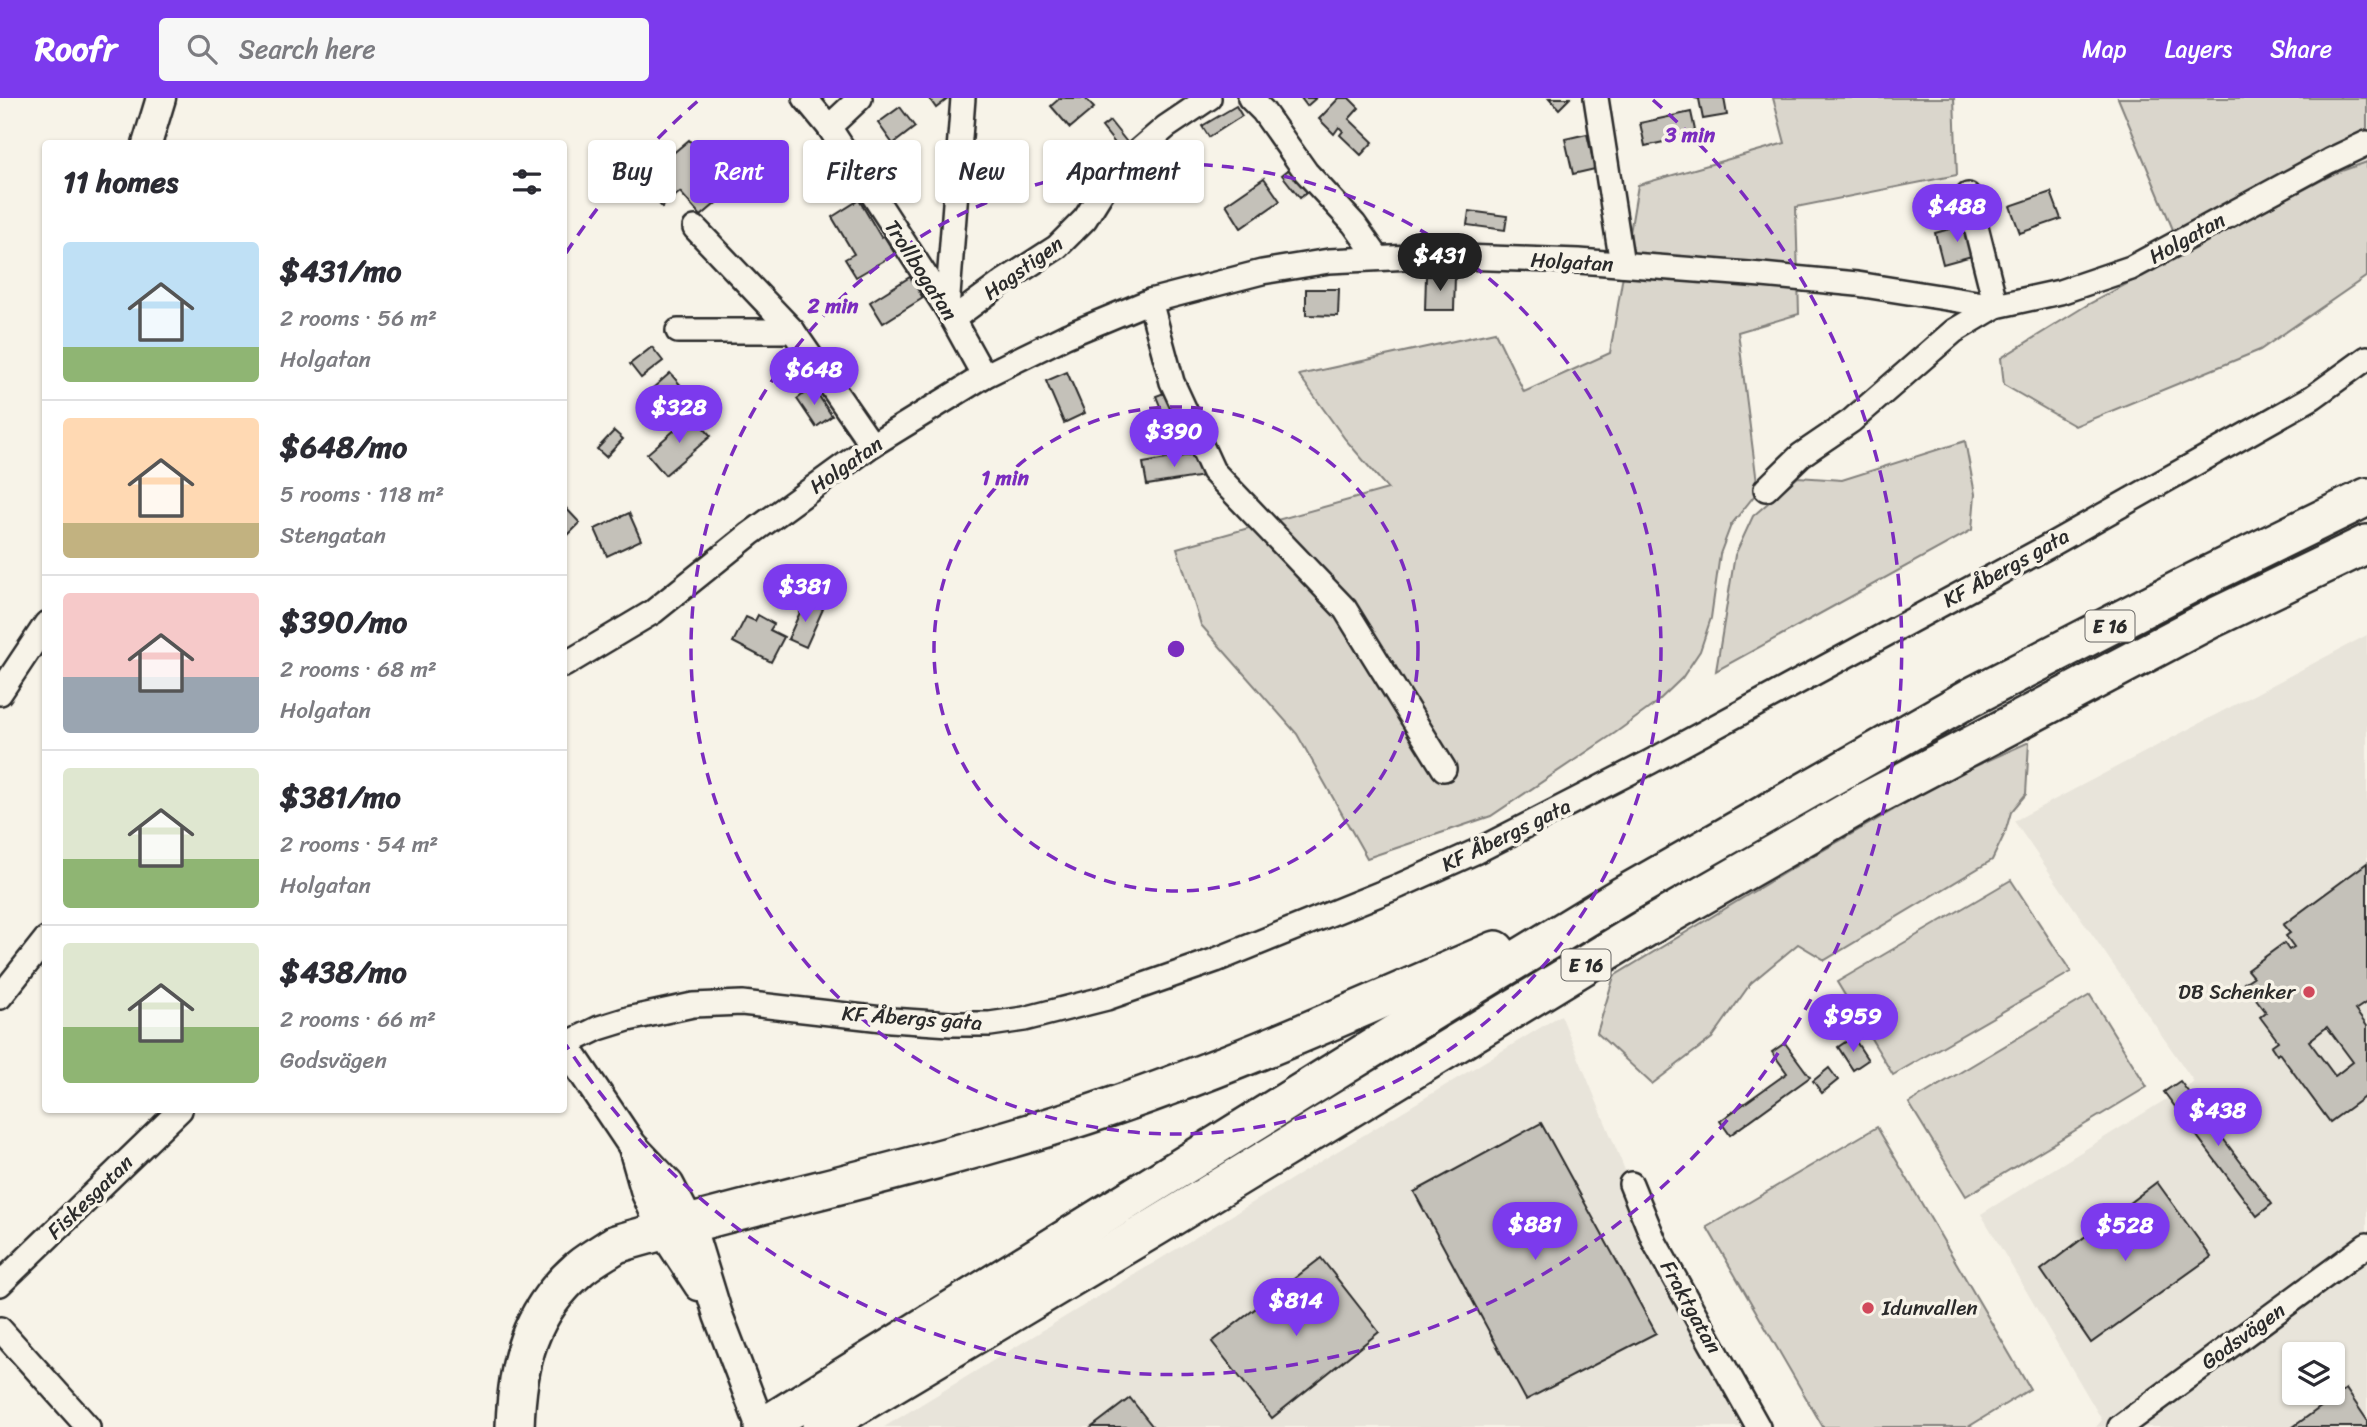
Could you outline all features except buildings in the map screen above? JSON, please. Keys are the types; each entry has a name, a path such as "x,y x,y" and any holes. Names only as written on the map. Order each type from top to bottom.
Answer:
{"highway":[{"name":"E 16","path":"821,1416 1368,1051 1620,897 1971,697 2196,581 2367,497"},
{"name":"E 16","path":"762,1427 821,1416 1644,929 1844,814 2211,619 2367,544"},
{"path":"515,1427 520,1368 526,1343 561,1286 582,1266 616,1244 905,1168 1099,1111 1238,1061 1620,897"}],"street":[{"path":"148,140 161,98"},
{"name":"Trollbogatan","path":"805,98 829,127 950,314 985,376"},
{"path":"829,127 860,98"},
{"path":"950,314 963,98"},
{"name":"Hagstigen","path":"950,314 1058,247 1085,219 1115,171 1166,127 1209,98"},
{"path":"1250,98 1263,111 1306,172 1354,224 1378,258"},
{"path":"1596,98 1622,264"},
{"name":"Holgatan","path":"1766,489 1801,455 1862,412 1954,331 1996,306 2060,292 2132,268 2367,143"},
{"path":"1968,195 1996,306"},
{"path":"695,228 793,331 872,445"},
{"name":"Holgatan","path":"567,663 653,612 750,534 872,445 985,376 1150,301 1262,272 1329,261 1432,256 1622,264 1857,284 1996,306"},
{"path":"1150,301 1172,382 1213,471 1345,609 1444,769"},
{"path":"678,331 793,331"},
{"name":"KF Åbergs gata","path":"567,1043 628,1019 693,1005 742,1003 891,1020 990,1024 1024,1019 1096,1001 1216,960 1399,886 1475,852 1650,762 2047,547 2313,397 2367,358"},
{"path":"0,692 42,630"},
{"path":"0,997 42,944"},
{"path":"567,1048 632,1144 646,1193 677,1227 718,1315 762,1427"},
{"name":"Fiskesgatan","path":"0,1284 177,1113"},
{"name":"Fraktgatan","path":"1631,1184 1655,1243 1758,1427"},
{"name":"Godsvägen","path":"2120,1427 2367,1245"},
{"path":"0,1329 88,1427"}],"shaded area":[{"path":"1773,98 1954,98 1957,175 1796,207 1799,314 1738,332 1758,491 1731,525 1720,554 1711,618 1700,651 1682,678 1655,704 1615,733 1491,816 1367,858 1297,734 1201,625 1177,548 1388,489 1345,439 1299,375 1495,332 1524,392 1610,353 1638,185 1785,143"},
{"path":"2118,98 2367,98 2367,134 2179,244"},
{"path":"2367,162 2367,276 2260,350 2075,426 2004,385 2001,358 2087,305 2333,174"},
{"path":"1965,441 1975,494 1972,530 1716,671 1735,555 1753,516 1798,477 1842,480"},
{"path":"2367,635 2367,1427 2096,1427 2102,1420 1981,1214 2194,1082 2014,821"},
{"path":"2029,742 2026,794 2011,812 2005,833 1992,860 1825,960 1798,944 1751,983 1712,1038 1652,1084 1597,1033 1614,976 1784,873 1949,778"},
{"path":"2011,880 2071,972 1893,1075 1837,982"},
{"path":"2090,995 2147,1087 1966,1196 1909,1103"},
{"path":"1561,1015 1655,1243 1758,1427 884,1427"},
{"name":"Idunvallen","path":"1877,1127 2030,1389 1968,1427 1823,1427 1707,1227"}],"place":[{"name":"DB Schenker","path":"2309,992"},
{"name":"Idunvallen","path":"1868,1308"}]}
